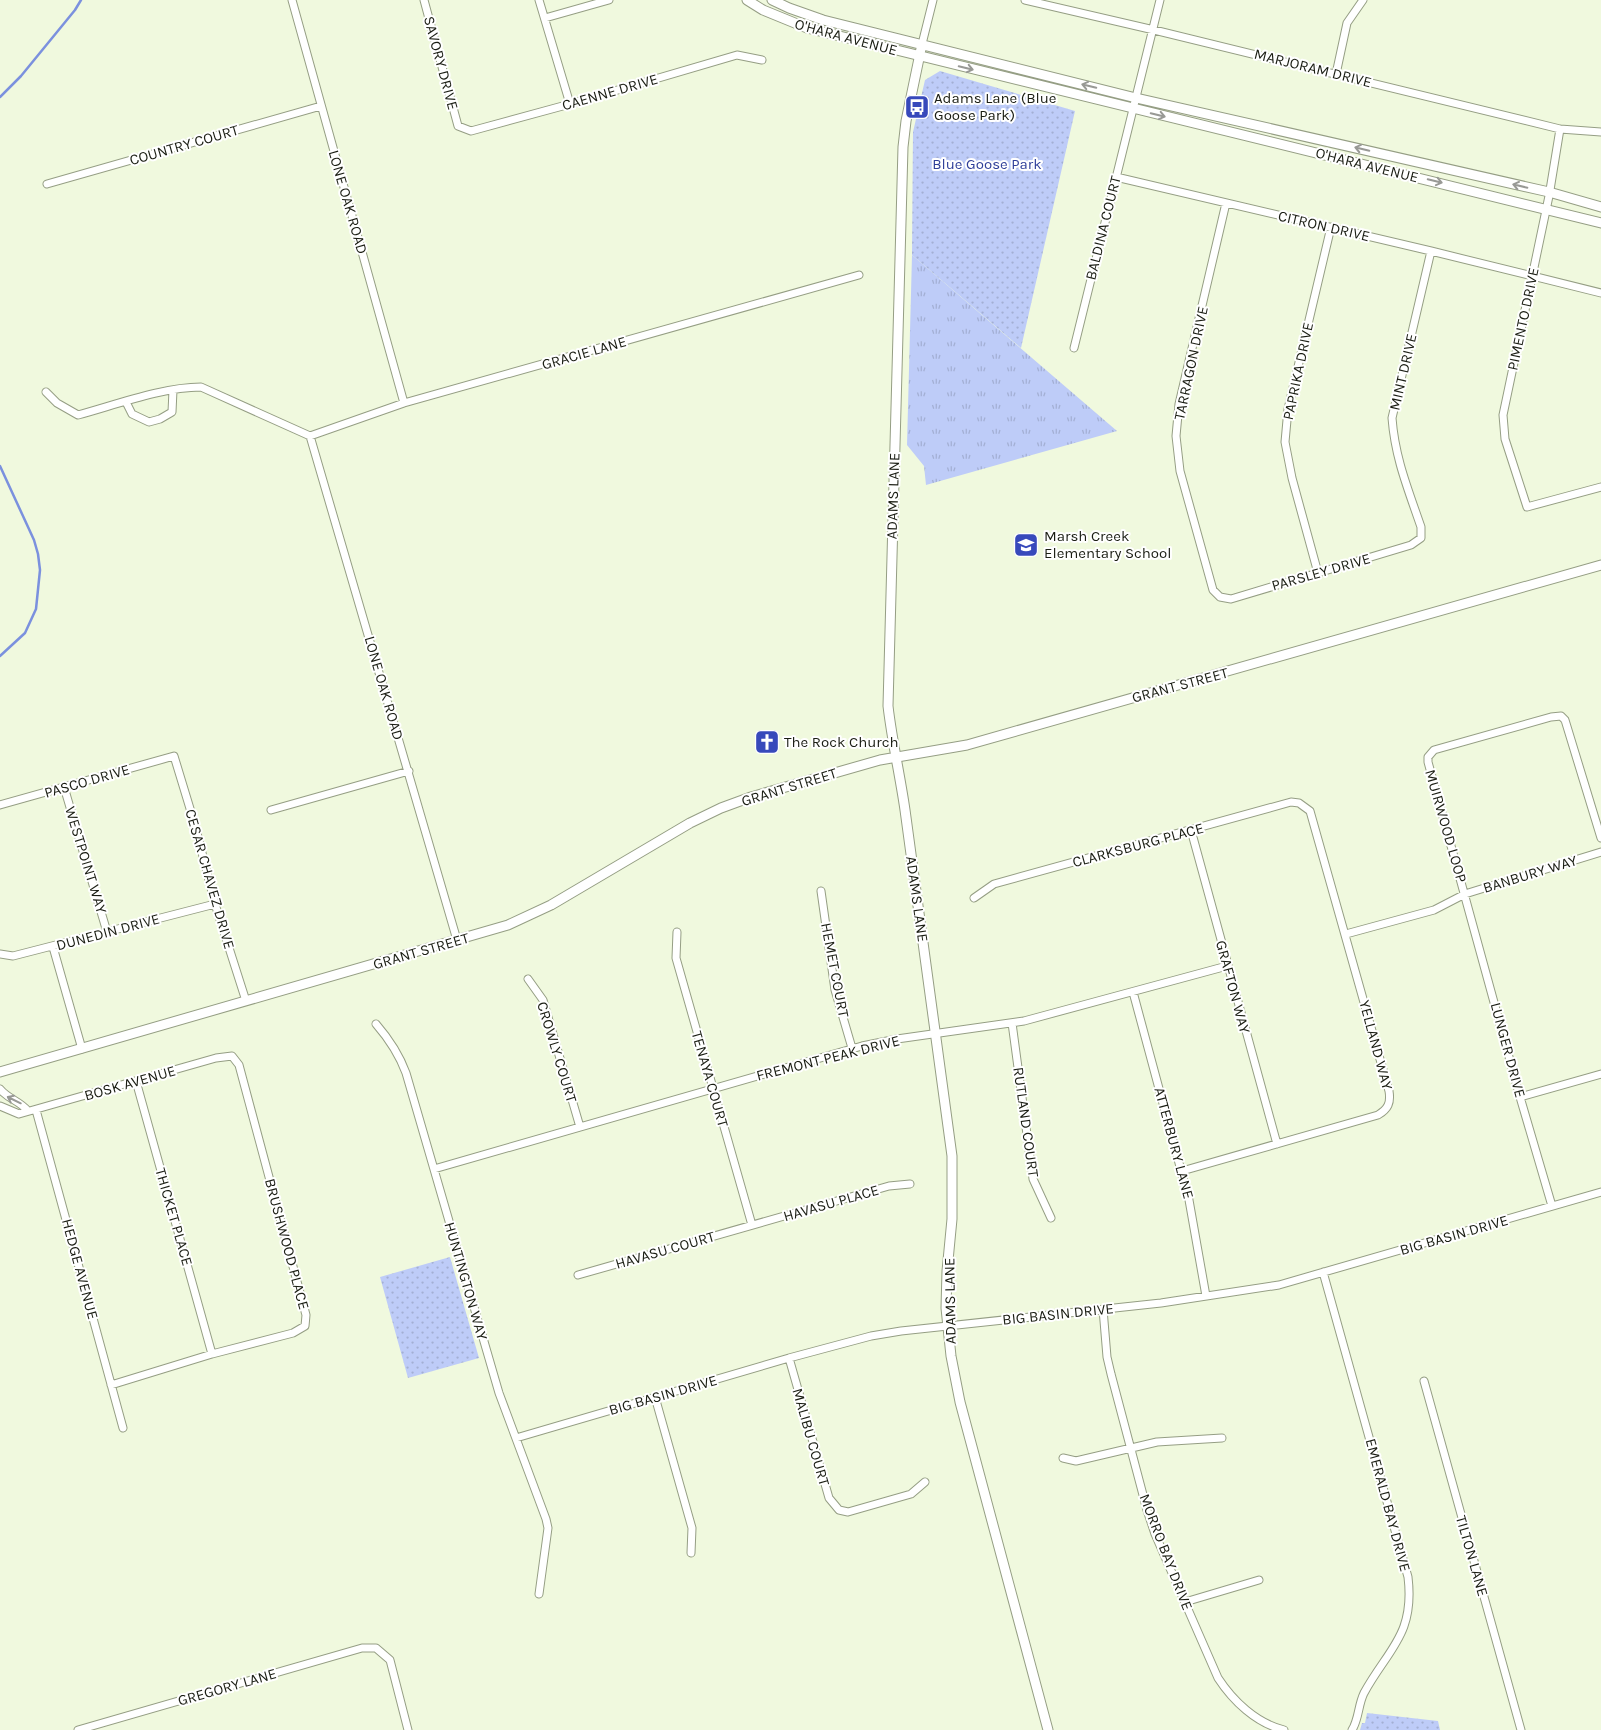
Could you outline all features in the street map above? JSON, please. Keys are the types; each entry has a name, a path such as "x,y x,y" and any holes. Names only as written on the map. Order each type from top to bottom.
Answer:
{"street":[{"name":"LONE OAK ROAD","path":"292,0 404,404"},
{"name":"SAVORY DRIVE","path":"424,0 458,126"},
{"path":"539,0 570,104"},
{"path":"544,18 609,0"},
{"name":"O'HARA AVENUE","path":"747,0 763,10 807,28 1601,223"},
{"name":"O'HARA AVENUE","path":"772,0 823,20 1136,98 1549,192 1601,207"},
{"path":"919,56 933,0"},
{"name":"MARJORAM DRIVE","path":"1025,0 1560,128 1601,132"},
{"path":"1132,108 1154,30 1160,0"},
{"path":"1336,74 1347,23 1363,0"},
{"name":"CAENNE DRIVE","path":"458,126 471,131 570,104 737,54 762,60"},
{"name":"ADAMS LANE","path":"919,56 906,121 902,166 888,689 891,738 906,810 952,1164 952,1218 946,1279 951,1356 960,1402 992,1526 1048,1730"},
{"name":"COUNTRY COURT","path":"47,184 321,106"},
{"name":"BALDINA COURT","path":"1074,348 1132,108"},
{"name":"PIMENTO DRIVE","path":"1560,128 1546,208 1503,415 1505,439 1526,507 1601,487"},
{"name":"CITRON DRIVE","path":"1116,177 1601,293"},
{"name":"TARRAGON DRIVE","path":"1226,203 1179,404 1176,436 1180,471 1213,590 1220,597 1230,599"},
{"name":"PAPRIKA DRIVE","path":"1318,572 1292,478 1285,442 1288,409 1330,227"},
{"name":"MINT DRIVE","path":"1411,545 1421,538 1421,527 1398,462 1392,418 1431,251"},
{"name":"GRACIE LANE","path":"310,436 404,404 859,275"},
{"path":"46,392 57,403 78,415 174,390 201,388 310,436"},
{"path":"126,402 132,414 149,422 160,419 172,412 174,390"},
{"name":"LONE OAK ROAD","path":"310,436 457,940"},
{"name":"PARSLEY DRIVE","path":"1230,599 1411,545"},
{"name":"GRANT STREET","path":"0,1072 82,1050 508,925 551,906 690,823 721,808 751,797 896,756 967,745 1601,565"},
{"name":"MUIRWOOD LOOP","path":"1466,894 1428,762 1428,757 1434,750 1551,717 1561,716 1565,720 1601,838"},
{"name":"PASCO DRIVE","path":"0,805 174,756"},
{"name":"CESAR CHAVEZ DRIVE","path":"174,756 195,825 215,904 246,1001"},
{"path":"271,810 409,771"},
{"name":"WESTPOINT WAY","path":"64,788 108,932"},
{"name":"CLARKSBURG PLACE","path":"974,898 994,884 1291,802 1305,806"},
{"name":"YELLAND WAY","path":"1182,1171 1378,1116 1388,1106 1390,1099 1389,1091 1346,934 1313,816 1305,806"},
{"name":"GRAFTON WAY","path":"1191,830 1277,1144"},
{"name":"BANBURY WAY","path":"1346,934 1434,910 1466,894 1601,852"},
{"name":"HEMET COURT","path":"821,891 836,990 852,1048"},
{"name":"LUNGER DRIVE","path":"1466,894 1520,1097 1552,1206"},
{"name":"DUNEDIN DRIVE","path":"0,954 13,956 53,947 215,904"},
{"name":"TENAYA COURT","path":"677,932 676,958 752,1225"},
{"path":"53,947 82,1050"},
{"name":"FREMONT PEAK DRIVE","path":"434,1169 852,1048 935,1033 1024,1021 1227,966"},
{"name":"CROWLY COURT","path":"528,979 543,1000 580,1127"},
{"name":"ATTERBURY LANE","path":"1133,992 1182,1171 1206,1296"},
{"name":"RUTLAND COURT","path":"1012,1023 1033,1179 1051,1218"},
{"name":"HUNTINGTON WAY","path":"376,1024 399,1054 406,1073 499,1393 543,1508 548,1528 539,1594"},
{"name":"BOSK AVENUE","path":"0,1106 20,1114 216,1058 232,1056"},
{"name":"BRUSHWOOD PLACE","path":"111,1385 212,1354 293,1333 305,1326 306,1315 239,1066 232,1056"},
{"path":"1520,1097 1601,1074"},
{"name":"THICKET PLACE","path":"136,1081 212,1354"},
{"path":"0,1089 6,1096 23,1104 32,1111"},
{"name":"HEDGE AVENUE","path":"32,1111 123,1428"},
{"name":"HAVASU PLACE","path":"752,1225 889,1186 910,1184"},
{"name":"BIG BASIN DRIVE","path":"516,1438 871,1336 901,1331 1161,1303 1279,1284 1601,1192"},
{"name":"HAVASU COURT","path":"578,1275 752,1225"},
{"name":"EMERALD BAY DRIVE","path":"1323,1272 1408,1577 1410,1591 1406,1624 1397,1644 1363,1695 1352,1730"},
{"name":"MORRO BAY DRIVE","path":"1103,1310 1107,1357 1147,1510 1185,1602 1218,1678 1231,1697 1265,1722 1284,1730"},
{"name":"MALIBU COURT","path":"789,1358 829,1498 838,1510 848,1512 911,1494 925,1482"},
{"name":"TILTON LANE","path":"1424,1381 1521,1730"},
{"path":"655,1398 692,1528 691,1553"},
{"path":"1063,1458 1076,1461 1157,1442 1222,1438"},
{"path":"1185,1602 1259,1580"},
{"name":"GREGORY LANE","path":"78,1730 362,1648 376,1648 390,1660 408,1730"}],"green space":[{"name":"Blue Goose Park","path":"940,71 1075,111 1021,348 912,255 913,132 925,80"},
{"path":"912,255 1117,431 926,485 924,466 907,445"},
{"path":"450,1257 479,1358 408,1378 380,1277"},
{"path":"1367,1713 1438,1721 1440,1730 1360,1730 1362,1723 1365,1723"}],"waterway":[{"path":"0,97 21,76 81,0"},
{"path":"0,466 34,540 40,570 36,609 25,633 0,656"}],"place":[{"name":"Adams Lane (Blue Goose Park)","path":"917,107"},
{"name":"Marsh Creek Elementary School","path":"1026,545"},
{"name":"The Rock Church","path":"767,742"}]}
